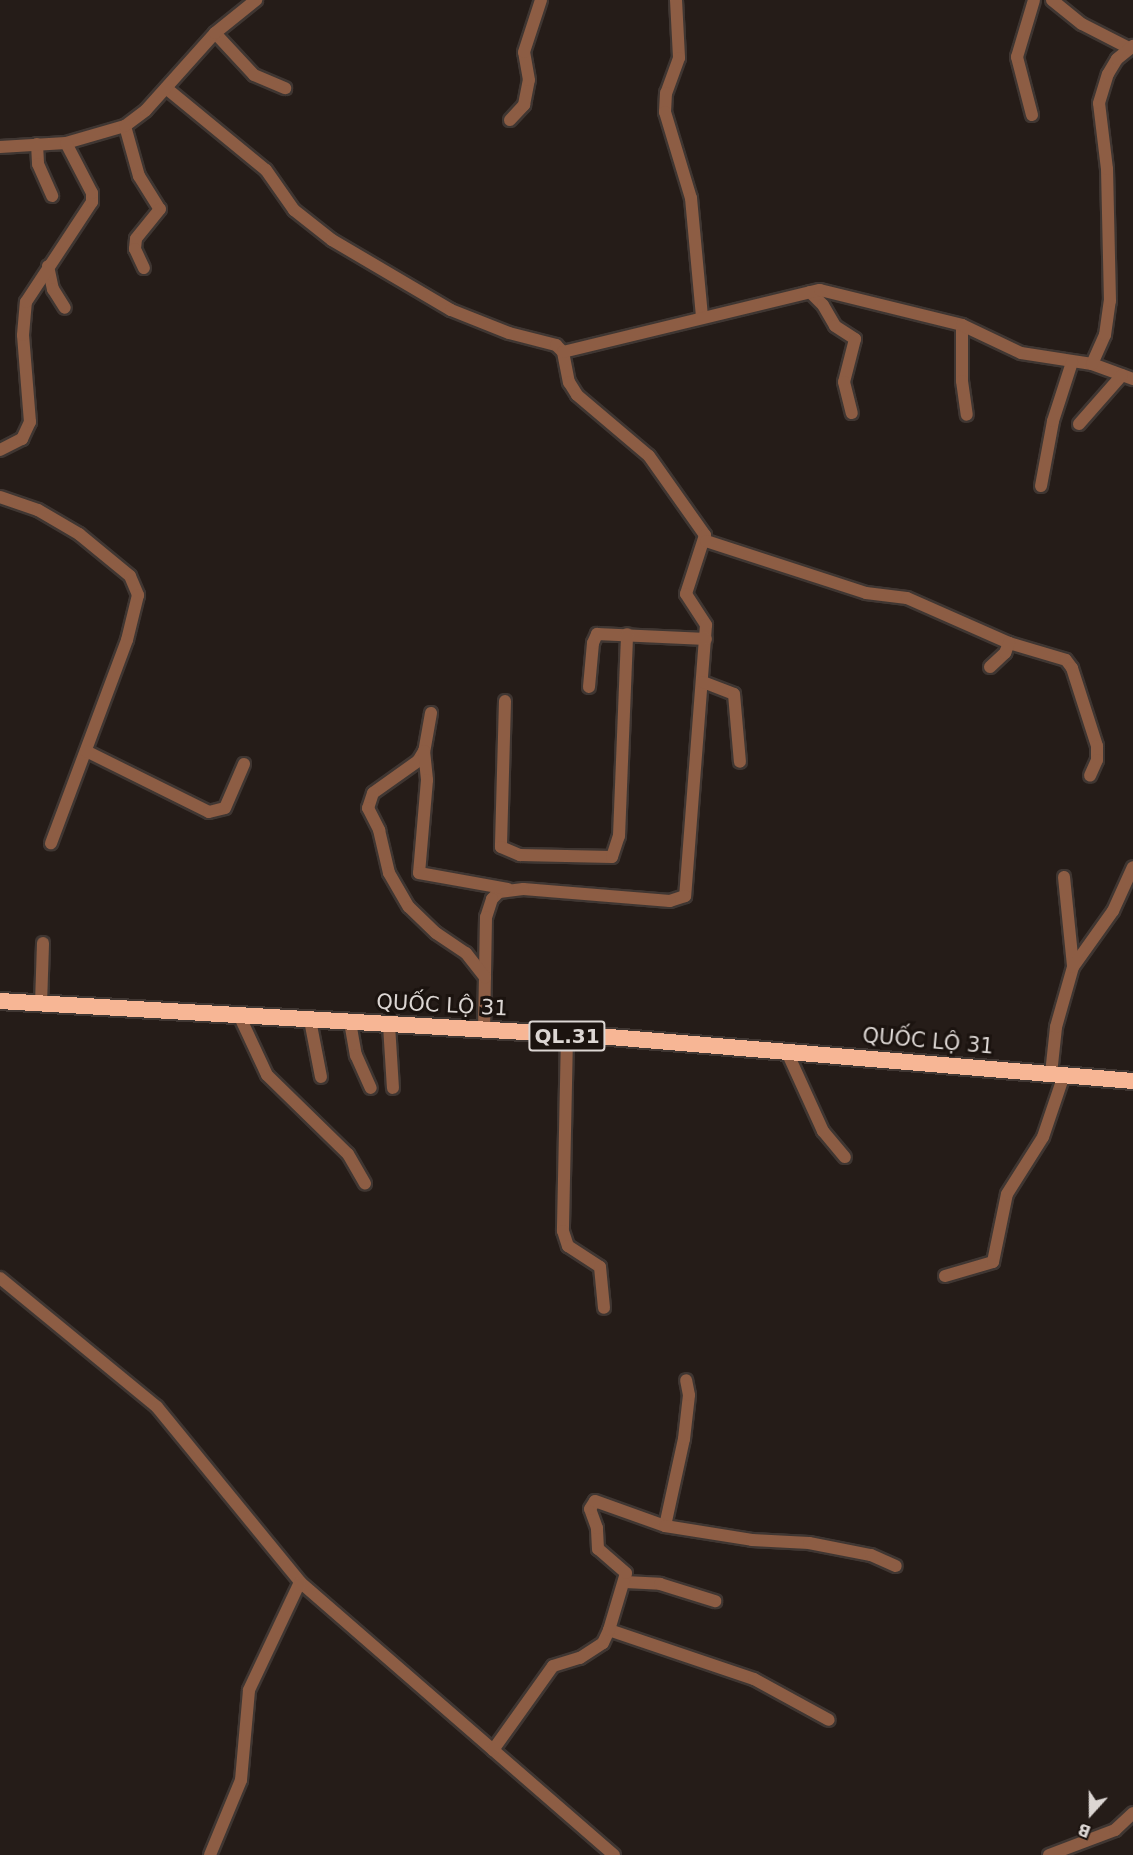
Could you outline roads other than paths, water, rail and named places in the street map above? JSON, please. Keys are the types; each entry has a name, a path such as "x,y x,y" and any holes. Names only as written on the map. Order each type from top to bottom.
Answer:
{"highway":[{"name":"QUỐC LỘ 31","path":"0,1001 567,1035 787,1052 1059,1078 1133,1081"}],"street":[{"path":"0,147 66,143 125,126 166,88 215,33 256,0"},
{"path":"510,120 524,105 529,80 524,52 541,0"},
{"path":"676,0 679,58 664,103 691,198 702,317"},
{"path":"1032,115 1017,57 1034,0"},
{"path":"1052,0 1082,24 1131,47 1108,74 1099,104 1107,169 1110,301 1105,335 1092,364"},
{"path":"215,33 254,75 285,88"},
{"path":"166,88 266,170 294,210 324,235 451,310 509,333 546,340 563,351 569,382 577,395 649,456 690,510 706,541 866,593 907,598 1009,644 1052,655 1072,668 1097,746 1097,760 1090,776"},
{"path":"125,126 139,176 160,209 136,239 135,249 144,268"},
{"path":"0,450 22,439 30,422 23,320 26,302 92,202 92,193 66,143"},
{"path":"37,144 38,164 52,196"},
{"path":"48,266 53,289 65,308"},
{"path":"810,292 823,304 835,326 855,339 844,382 852,413"},
{"path":"563,351 810,292 855,296 962,325 1021,353 1092,364 1127,377 1080,424"},
{"path":"962,325 962,381 967,416"},
{"path":"1041,486 1053,421 1072,362"},
{"path":"0,497 38,510 79,534 135,584 137,607 51,843"},
{"path":"431,713 424,751 428,780 419,873 509,889 670,901 685,896 706,639 704,617 686,594 706,541"},
{"path":"589,687 597,634 706,639"},
{"path":"505,701 501,847 520,855 612,857 619,836 627,634"},
{"path":"990,668 1009,644"},
{"path":"704,682 734,694 740,762"},
{"path":"86,751 209,812 225,808 244,764"},
{"path":"424,751 413,767 373,794 368,808 379,830 389,873 409,907 436,933 466,953 485,977"},
{"path":"945,1276 993,1262 1007,1194 1043,1137 1059,1078 1056,1027 1073,966 1113,911 1133,867"},
{"path":"1064,877 1073,966"},
{"path":"484,1030 486,917 492,899 509,889"},
{"path":"41,1004 43,943"},
{"path":"239,1016 267,1075 348,1154 365,1184"},
{"path":"310,1020 321,1077"},
{"path":"350,1022 356,1055 371,1088"},
{"path":"389,1025 393,1088"},
{"path":"567,1035 563,1230 568,1246 600,1267 604,1308"},
{"path":"787,1052 822,1131 845,1157"},
{"path":"0,1278 157,1407 300,1582 615,1855"},
{"path":"665,1526 684,1439 689,1395 686,1380"},
{"path":"493,1750 553,1666 580,1658 603,1642 609,1630 625,1582 624,1568 598,1548 592,1502 665,1526 752,1540 809,1543 871,1555 896,1566"},
{"path":"210,1855 241,1780 249,1690 300,1582"},
{"path":"625,1582 660,1584 715,1601"},
{"path":"609,1630 754,1679 829,1720"},
{"path":"1049,1855 1115,1830 1133,1813"}]}
